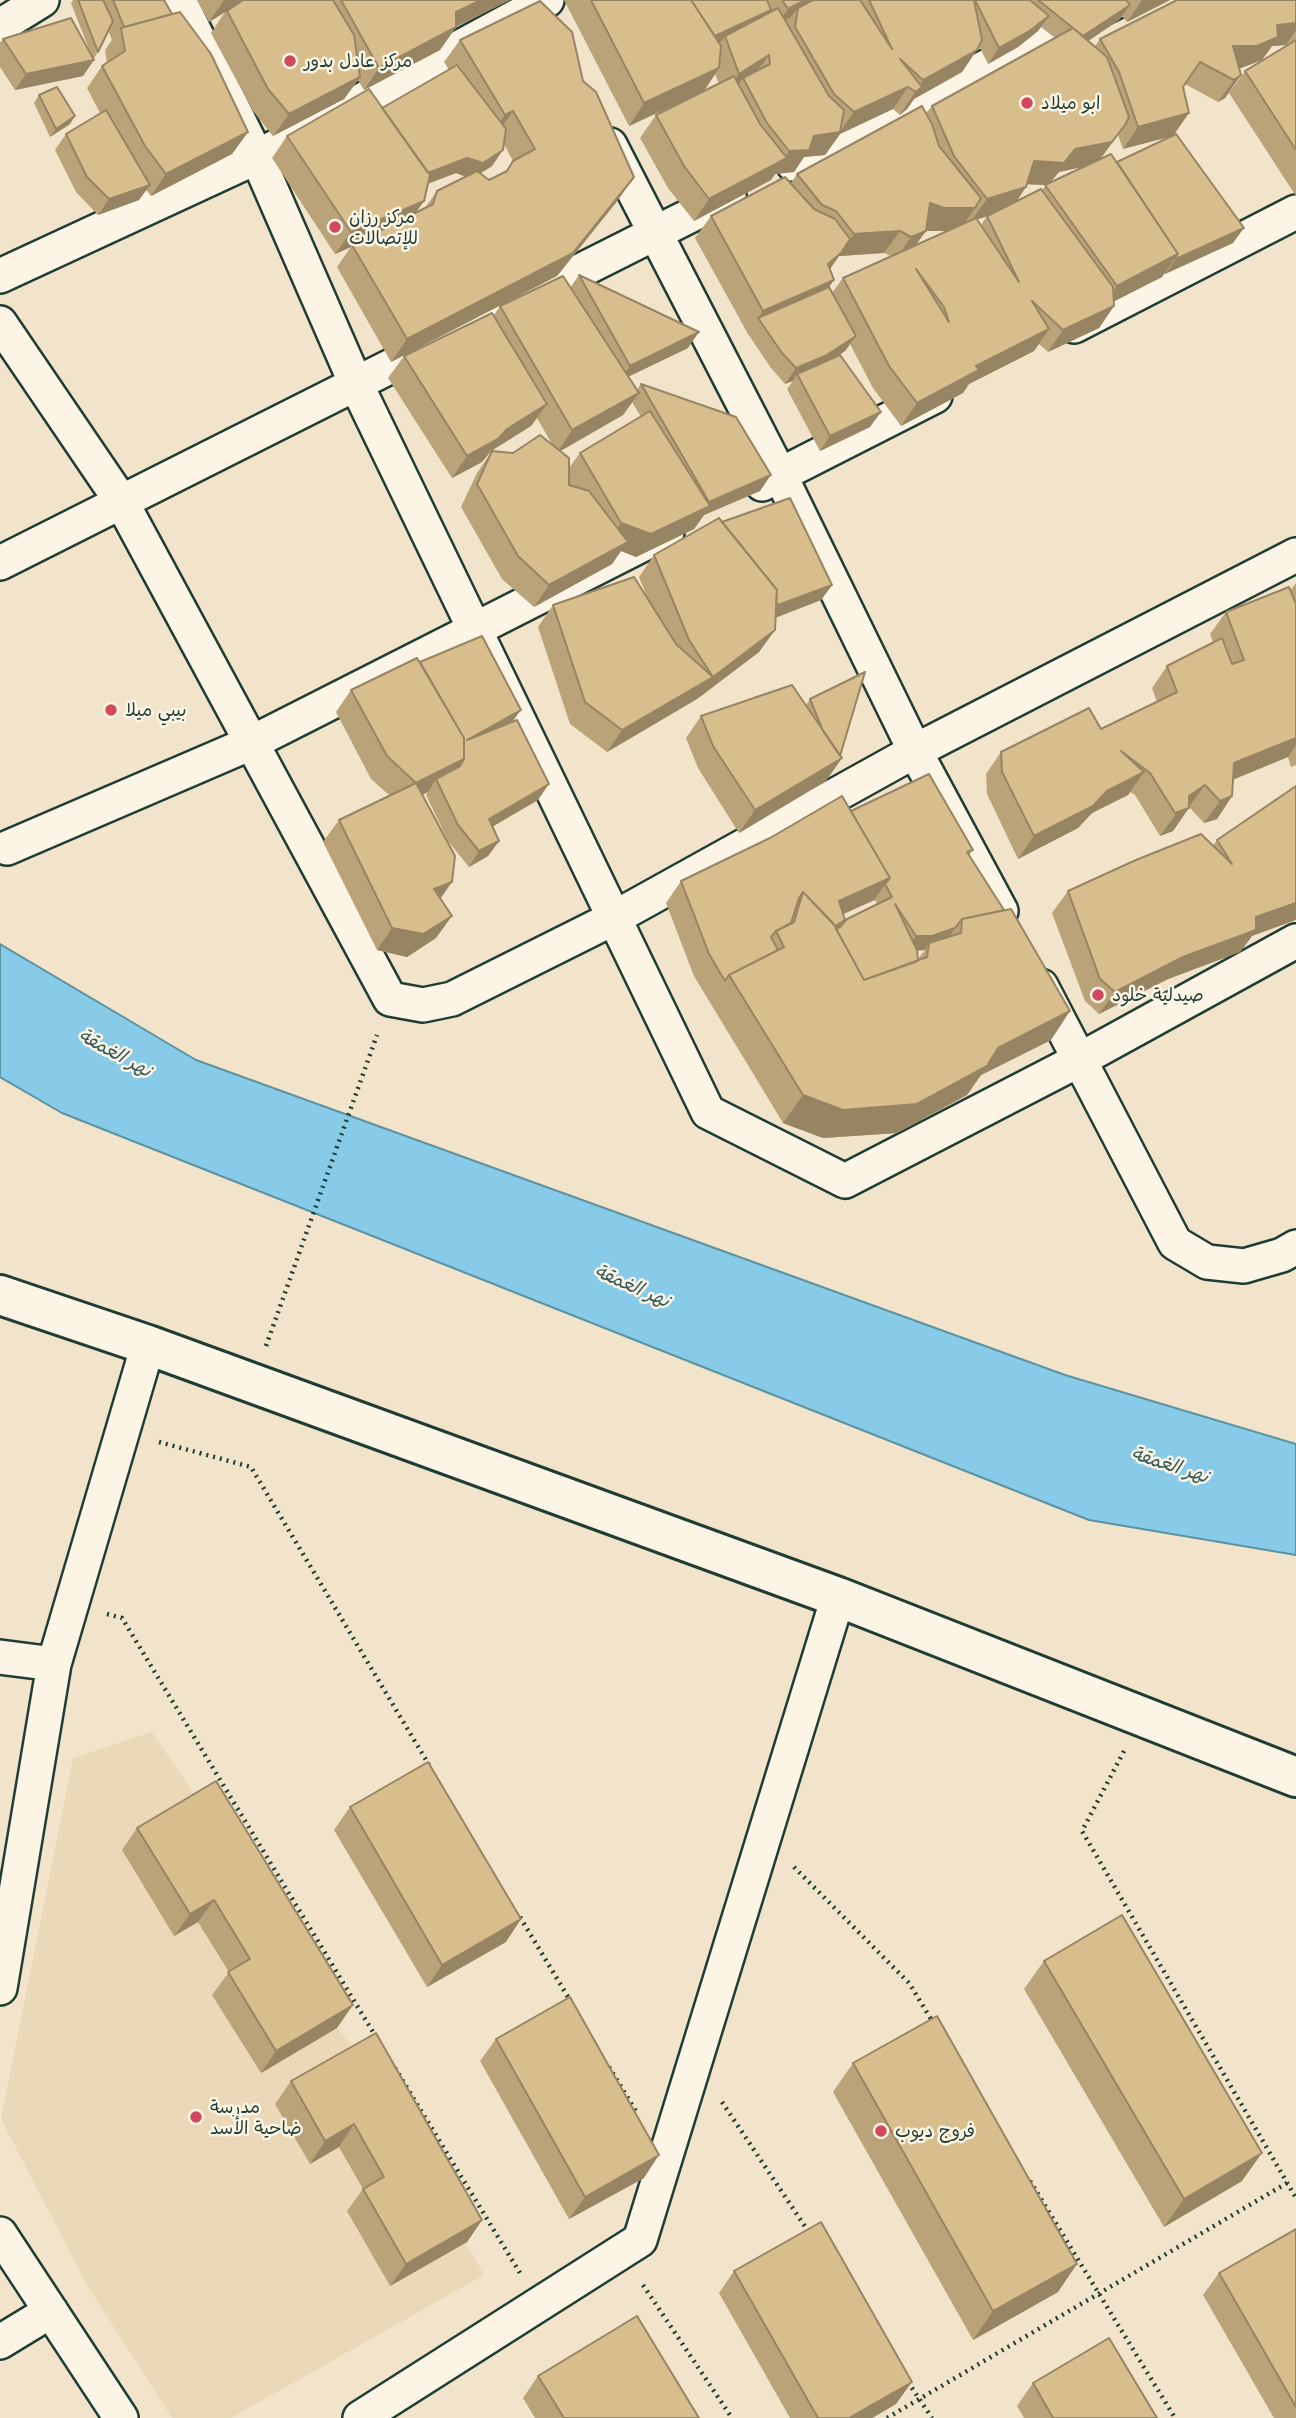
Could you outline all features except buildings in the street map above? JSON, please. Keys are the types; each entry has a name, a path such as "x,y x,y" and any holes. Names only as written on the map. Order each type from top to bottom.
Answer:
{"street":[{"path":"0,26 42,0"},
{"path":"180,0 257,157 356,384 708,1112 845,1181 1081,1059 1296,941"},
{"path":"0,563 1119,0"},
{"path":"0,276 257,157 542,8"},
{"path":"593,113 780,475 915,751 1081,1059 1175,1242 1207,1262 1244,1266 1282,1255 1296,1247"},
{"path":"1050,337 1296,212"},
{"path":"0,323 121,501 390,999 423,1004 452,999 614,918 915,751 1296,555"},
{"path":"731,500 964,381"},
{"path":"7,848 251,743 694,518"},
{"path":"0,1295 148,1345 838,1597 1296,1777"},
{"path":"0,1988 54,1664 148,1345"},
{"path":"360,2418 640,2240 838,1597"},
{"path":"0,1657 54,1664"},
{"path":"0,2234 121,2418"},
{"path":"0,2342 51,2311"}],"path":[{"path":"253,1383 390,999"},
{"path":"123,1432 251,1467 429,1766"},
{"path":"72,1606 122,1618 381,2044"},
{"path":"1143,1716 1082,1831 1296,2198"},
{"path":"764,1836 909,1983 937,2029"},
{"path":"515,1909 572,2004"},
{"path":"695,2060 815,2241"},
{"path":"608,2064 665,2159"},
{"path":"395,2068 539,2304"},
{"path":"1029,2179 1175,2418"},
{"path":"887,2418 1287,2183"},
{"path":"621,2252 732,2418"},
{"path":"904,2376 932,2418"}],"shaded area":[{"path":"152,1732 200,1803 337,2028 360,2056 484,2275 231,2418 172,2418 87,2285 1,2119 73,1758"}],"water":[{"name":"نهر الغمقة","path":"0,944 196,1060 1065,1375 1296,1444 1296,1555 1089,1520 62,1113 0,1077"}],"place":[{"name":"مركز عادل بدور","path":"290,61"},
{"name":"ابو ميلاد","path":"1027,103"},
{"name":"مركز رزان للإتصالات","path":"335,227"},
{"name":"بيبي ميلا","path":"111,710"},
{"name":"صيدلية خلود","path":"1098,995"},
{"name":"مدرسة ضاحية الأسد","path":"196,2117"},
{"name":"فروج ديوب","path":"881,2131"}]}
